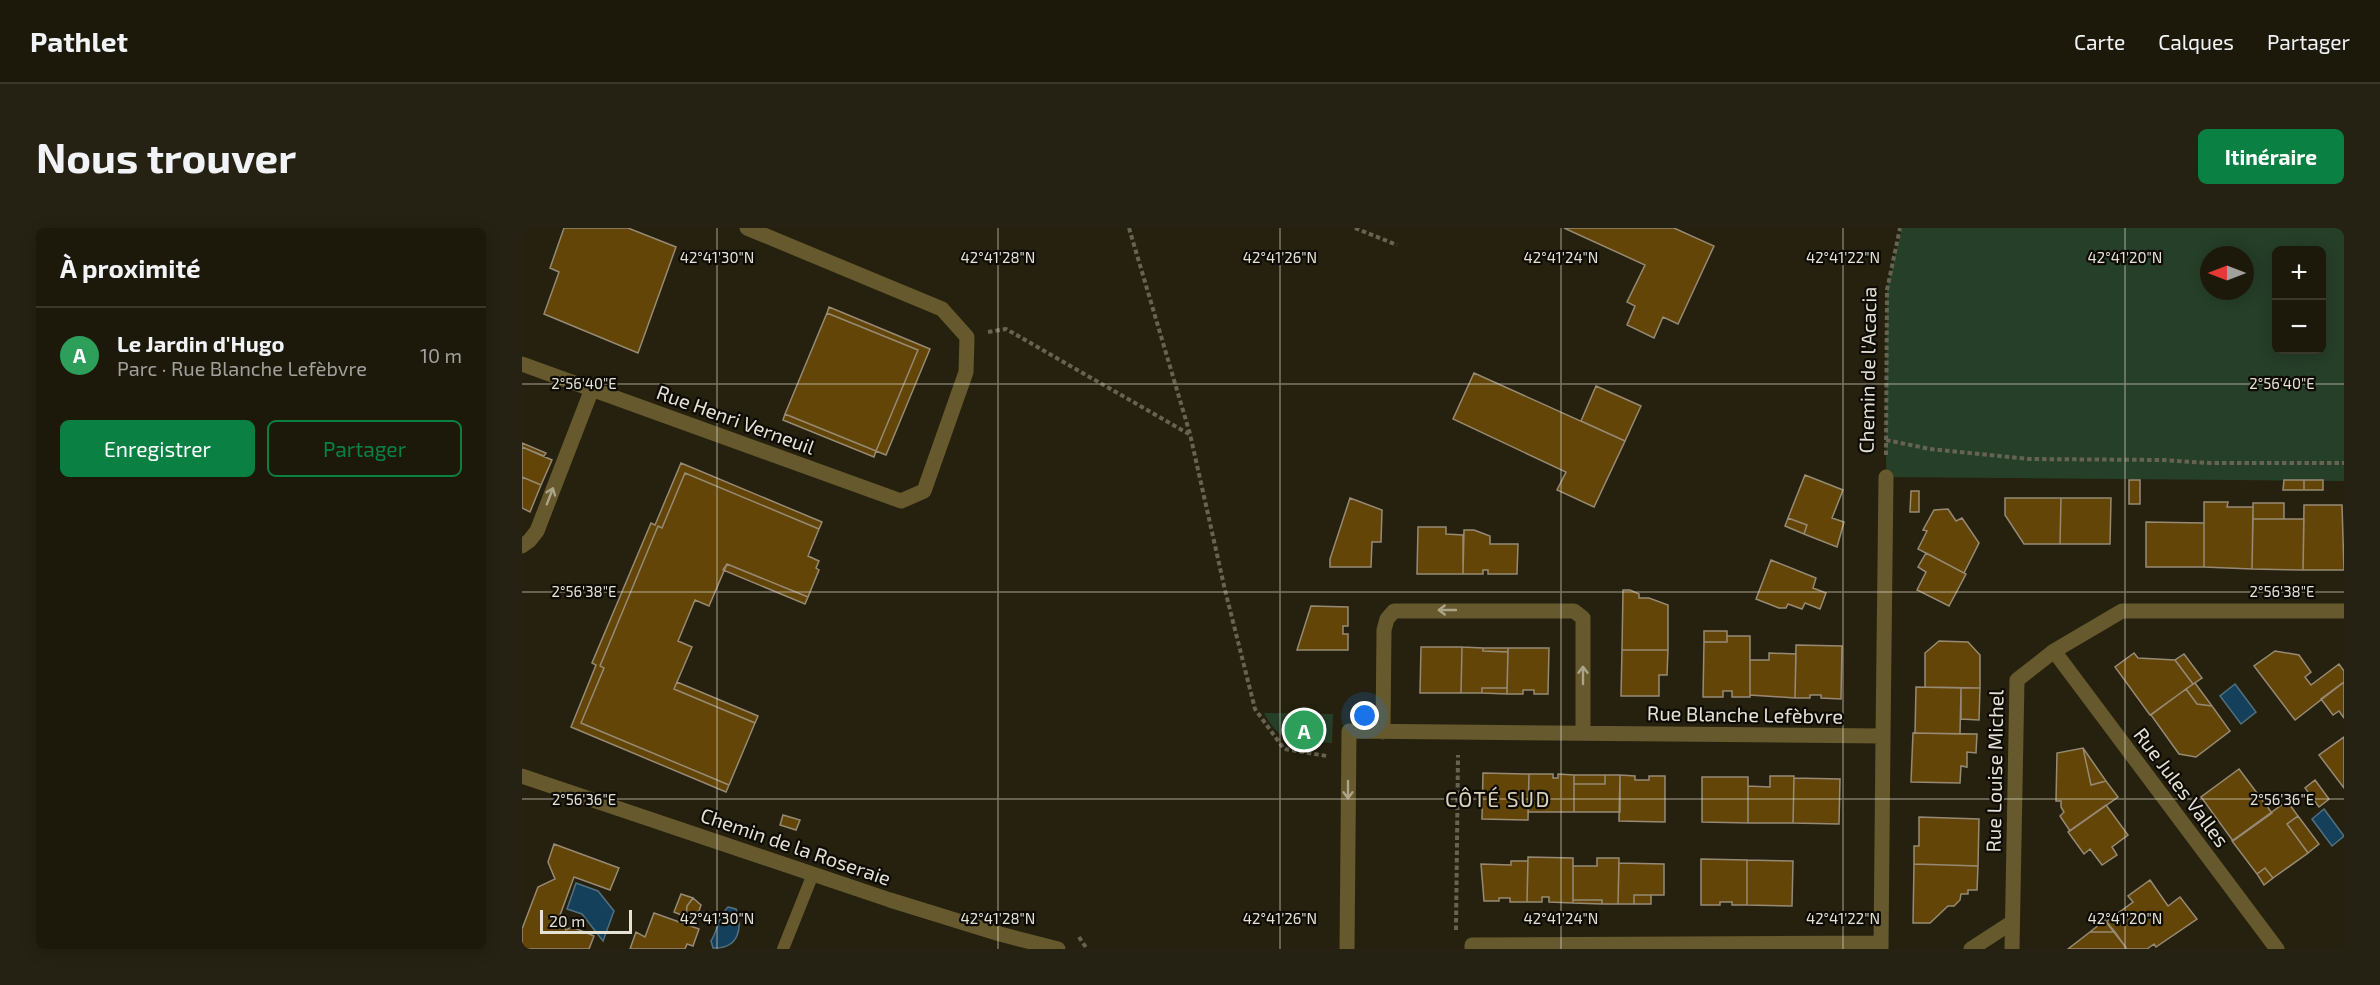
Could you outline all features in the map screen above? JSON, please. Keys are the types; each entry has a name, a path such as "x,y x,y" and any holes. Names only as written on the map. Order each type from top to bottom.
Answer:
{"street":[{"path":"747,228 942,309 967,337"},
{"name":"Rue Henri Verneuil","path":"522,364 901,501 924,491 966,372 967,337"},
{"path":"522,546 529,542 537,531 592,388"},
{"path":"1472,949 1472,945 1881,946 1886,477"},
{"path":"1383,732 1384,630 1387,619 1394,611 1574,611 1583,618 1583,733"},
{"name":"Rue Louise Michel","path":"2012,949 2017,680 2054,651 2122,611 2344,611"},
{"name":"Rue Jules Valles","path":"2054,651 2277,949"},
{"name":"Rue Blanche Lefèbvre","path":"1348,759 1348,732 1883,736"},
{"path":"1347,949 1348,759"},
{"name":"Chemin de la Roseraie","path":"522,776 813,874 1000,934 1058,949"},
{"path":"1971,949 2011,923"}],"lane":[{"path":"783,949 813,874"}],"path":[{"path":"1129,228 1190,434 1225,590 1255,709 1284,749 1348,759"},
{"path":"1355,228 1397,244"},
{"name":"Chemin de l'Acacia","path":"1886,477 1887,290 1900,228"},
{"path":"967,337 1006,329 1190,434"},
{"path":"1886,440 1929,449 2029,459 2344,463"},
{"path":"1456,938 1459,732"}],"green space":[{"path":"1902,228 2344,228 2344,481 1886,477 1887,288"},
{"path":"1264,713 1333,714 1332,743 1300,742 1284,737 1277,732"}],"water":[{"path":"2235,684 2256,712 2241,724 2220,696"},
{"path":"2324,809 2344,836 2332,846 2312,819"},
{"path":"576,883 598,891 614,911 603,941 582,914 567,909"},
{"path":"728,907 736,909 739,923 737,936 729,945 713,948 711,941"}],"building":[{"path":"564,228 628,228 676,247 638,353 544,314 559,272 550,268"},
{"path":"1564,228 1674,228 1714,246 1678,324 1663,317 1654,338 1627,325 1635,306 1627,302 1645,265"},
{"path":"829,307 930,349 886,455 876,451 918,350 827,313"},
{"path":"827,313 918,350 876,451 785,414"},
{"path":"1474,373 1625,441 1594,507 1557,490 1566,472 1453,419"},
{"path":"1596,386 1641,406 1625,441 1581,421"},
{"path":"785,414 876,451 874,457 783,420"},
{"path":"522,443 546,453 544,456 522,447"},
{"path":"522,447 552,460 541,485 522,477"},
{"path":"681,463 822,522 819,529 685,473 662,528 658,526 600,666 604,668 581,723 729,785 726,792 571,727 596,665 592,663 651,523 655,525"},
{"path":"685,473 819,529 808,556 819,561 816,568 819,570 808,597 727,564 709,606 695,600 678,641 692,647 674,689 755,723 729,785 581,723 604,668 600,666 658,526 662,528"},
{"path":"1805,475 1843,490 1832,518 1844,522 1837,547 1804,534 1807,525 1788,518"},
{"path":"522,477 541,485 530,512 522,508"},
{"path":"2129,480 2140,480 2140,504 2129,504"},
{"path":"2284,480 2304,480 2304,490 2283,490"},
{"path":"2304,480 2323,480 2323,490 2304,490"},
{"path":"1911,491 1919,491 1919,512 1910,512"},
{"path":"1350,498 1382,510 1381,542 1372,542 1371,567 1330,567 1330,559"},
{"path":"2005,498 2061,498 2060,544 2024,544 2005,515"},
{"path":"2061,498 2111,498 2110,544 2060,544"},
{"path":"2204,502 2228,502 2227,507 2253,507 2252,569 2204,567"},
{"path":"2253,503 2284,503 2284,519 2253,519"},
{"path":"2304,505 2342,505 2344,570 2303,570"},
{"path":"1948,509 1956,521 1962,518 1979,543 1964,573 1918,549 1927,531 1923,530 1934,510"},
{"path":"1788,518 1807,525 1804,534 1785,526"},
{"path":"2253,519 2304,519 2303,570 2252,569"},
{"path":"2146,522 2204,523 2204,567 2146,567"},
{"path":"1418,527 1446,527 1446,534 1463,535 1463,574 1417,574"},
{"path":"1464,530 1474,530 1490,536 1490,544 1518,544 1517,574 1488,574 1488,570 1483,570 1483,574 1463,574"},
{"path":"1926,553 1966,574 1949,606 1917,590 1926,572 1918,567"},
{"path":"1771,560 1816,578 1813,588 1826,593 1820,609 1805,603 1802,609 1788,604 1786,608 1779,608 1756,599"},
{"path":"727,564 808,597 805,604 723,570"},
{"path":"1623,590 1639,594 1639,598 1649,598 1668,605 1668,650 1622,650"},
{"path":"1311,606 1348,607 1348,626 1343,626 1343,634 1348,634 1348,650 1297,650"},
{"path":"1704,631 1727,631 1727,642 1704,642"},
{"path":"1727,636 1750,636 1750,697 1732,697 1732,691 1723,691 1723,697 1703,697 1704,642 1727,642"},
{"path":"1939,641 1968,642 1980,655 1980,688 1925,687 1925,653"},
{"path":"1796,645 1842,646 1841,699 1821,698 1821,695 1795,698"},
{"path":"1421,647 1462,647 1461,693 1420,693"},
{"path":"1462,647 1508,652 1507,688 1482,688 1482,693 1461,693"},
{"path":"1483,648 1508,648 1508,652 1483,651"},
{"path":"1508,648 1549,648 1548,694 1534,694 1534,690 1523,690 1523,694 1507,694"},
{"path":"1622,650 1668,650 1667,675 1659,675 1659,696 1621,696"},
{"path":"2275,651 2299,655 2311,672 2305,677 2311,685 2339,664 2344,671 2344,682 2295,720 2254,666"},
{"path":"1769,653 1796,654 1795,698 1750,695 1750,660 1769,660"},
{"path":"2134,653 2138,658 2175,660 2193,684 2150,715 2115,667"},
{"path":"2184,654 2202,678 2193,684 2175,660"},
{"path":"677,682 758,716 755,723 674,689"},
{"path":"2344,682 2344,718 2339,711 2333,715 2321,699"},
{"path":"2195,683 2212,706 2197,704 2186,689"},
{"path":"1916,687 1961,688 1960,734 1915,733"},
{"path":"1482,688 1507,688 1507,694 1482,693"},
{"path":"1961,688 1980,688 1979,720 1961,719"},
{"path":"2186,689 2197,704 2212,706 2230,731 2196,757 2179,754 2151,715"},
{"path":"1913,733 1977,734 1976,753 1967,752 1967,767 1961,766 1960,783 1911,782"},
{"path":"2344,737 2344,788 2319,755"},
{"path":"2083,748 2091,785 2106,781 2118,797 2070,831 2060,816 2064,812 2061,801 2056,801 2057,753"},
{"path":"2083,748 2106,781 2091,785"},
{"path":"2239,769 2272,813 2233,841 2201,797"},
{"path":"1483,773 1529,774 1528,820 1482,819"},
{"path":"1529,774 1553,774 1553,778 1558,778 1558,774 1574,775 1574,812 1528,812"},
{"path":"1574,775 1605,775 1605,784 1574,784"},
{"path":"1605,775 1620,775 1620,812 1574,812 1574,784 1605,784"},
{"path":"1620,775 1635,776 1635,780 1649,780 1649,776 1665,776 1665,822 1619,821"},
{"path":"1770,776 1794,776 1793,823 1748,823 1748,786 1770,787"},
{"path":"1702,777 1748,777 1748,823 1702,822"},
{"path":"1794,778 1840,779 1839,824 1793,823"},
{"path":"2315,780 2329,799 2319,807 2305,788"},
{"path":"2287,801 2298,816 2287,824 2308,853 2273,878 2265,868 2257,874 2232,841"},
{"path":"2106,805 2128,835 2112,847 2117,855 2102,865 2090,849 2084,854 2068,832"},
{"path":"783,815 800,820 796,830 780,825"},
{"path":"2298,816 2319,844 2308,853 2287,824"},
{"path":"1919,817 1979,819 1978,866 1914,864 1914,846 1919,846"},
{"path":"554,844 619,868 610,890 574,877 559,918 566,930 572,927 594,936 589,949 522,949 522,929 538,887 555,879 548,862"},
{"path":"1528,857 1573,858 1573,903 1549,902 1549,897 1542,897 1542,902 1527,902"},
{"path":"1597,858 1619,858 1618,904 1602,904 1602,900 1573,900 1573,866 1597,866"},
{"path":"1701,859 1747,860 1747,905 1720,902 1720,905 1701,905"},
{"path":"1747,860 1793,861 1792,906 1747,905"},
{"path":"1511,861 1528,861 1527,902 1510,902 1510,898 1484,901 1481,864 1511,865"},
{"path":"1619,863 1664,864 1664,895 1634,895 1634,904 1618,904"},
{"path":"1914,864 1978,866 1977,890 1968,890 1968,894 1961,894 1960,900 1954,906 1948,906 1930,923 1913,923"},
{"path":"2265,868 2273,878 2264,885 2257,874"},
{"path":"2150,880 2168,906 2180,897 2197,919 2156,947 2154,944 2147,949 2127,949 2106,922 2133,902 2128,896"},
{"path":"681,894 693,898 687,906 686,917 674,912"},
{"path":"1634,895 1651,895 1651,904 1634,904"},
{"path":"693,898 701,905 697,917 686,917 687,906"},
{"path":"1573,900 1602,900 1602,904 1573,903"},
{"path":"654,913 699,929 693,946 687,944 685,949 630,949 636,932 645,937"},
{"path":"2105,920 2115,932 2090,932"},
{"path":"2090,932 2115,932 2127,949 2068,949"}],"place":[{"name":"Le Jardin d'Hugo","path":"1304,730"}],"district":[{"name":"CÔTÉ SUD","path":"1498,798"}]}
